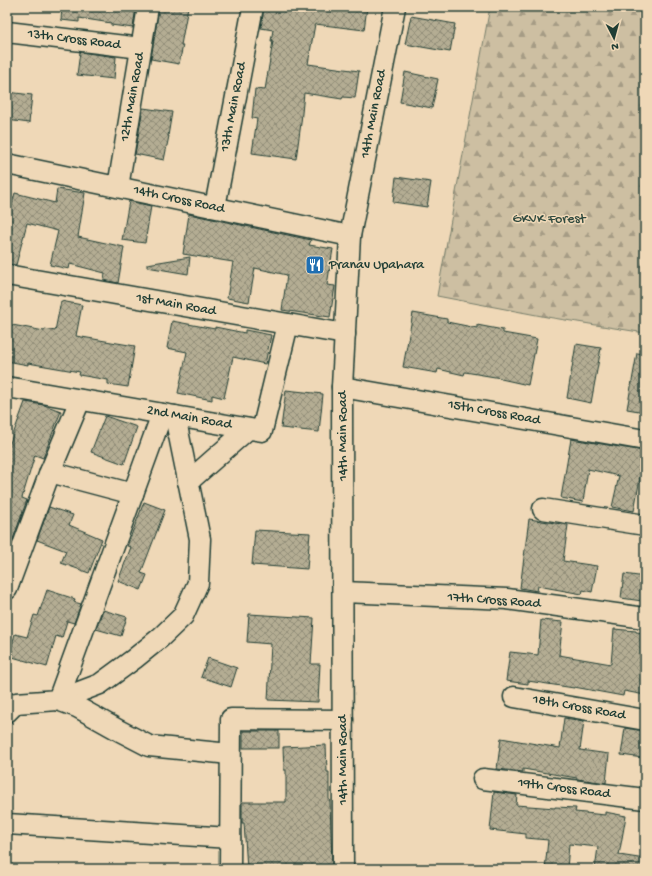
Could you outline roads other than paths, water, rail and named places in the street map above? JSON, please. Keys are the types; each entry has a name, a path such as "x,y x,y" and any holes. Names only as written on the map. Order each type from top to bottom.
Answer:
{"street":[{"name":"12th Main Road","path":"118,187 148,7"},
{"name":"13th Main Road","path":"215,207 253,7"},
{"name":"14th Main Road","path":"344,869 342,387 350,236 395,7"},
{"name":"13th Cross Road","path":"7,32 141,48"},
{"name":"14th Cross Road","path":"7,164 350,236"},
{"name":"1st Main Road","path":"7,275 345,334"},
{"name":"2nd Main Road","path":"7,387 262,431 288,324"},
{"name":"15th Cross Road","path":"342,387 645,440"},
{"path":"7,589 50,472 80,400"},
{"path":"7,712 16,703 58,700 100,684 160,638 183,616 198,583 200,539 188,482 168,415"},
{"path":"58,700 132,494 168,415"},
{"path":"188,482 248,429"},
{"path":"50,472 132,494"},
{"path":"543,509 645,526"},
{"name":"17th Cross Road","path":"343,592 507,599 645,618"},
{"name":"18th Cross Road","path":"514,697 645,720"},
{"path":"58,700 77,707 149,746 230,754"},
{"path":"230,869 231,720 343,720"},
{"name":"19th Cross Road","path":"483,779 645,799"},
{"path":"7,824 230,838"}],"place":[{"name":"Pranav Upahara","path":"315,265"}],"park label":[{"name":"GKVK Forest","path":"549,219"}]}
